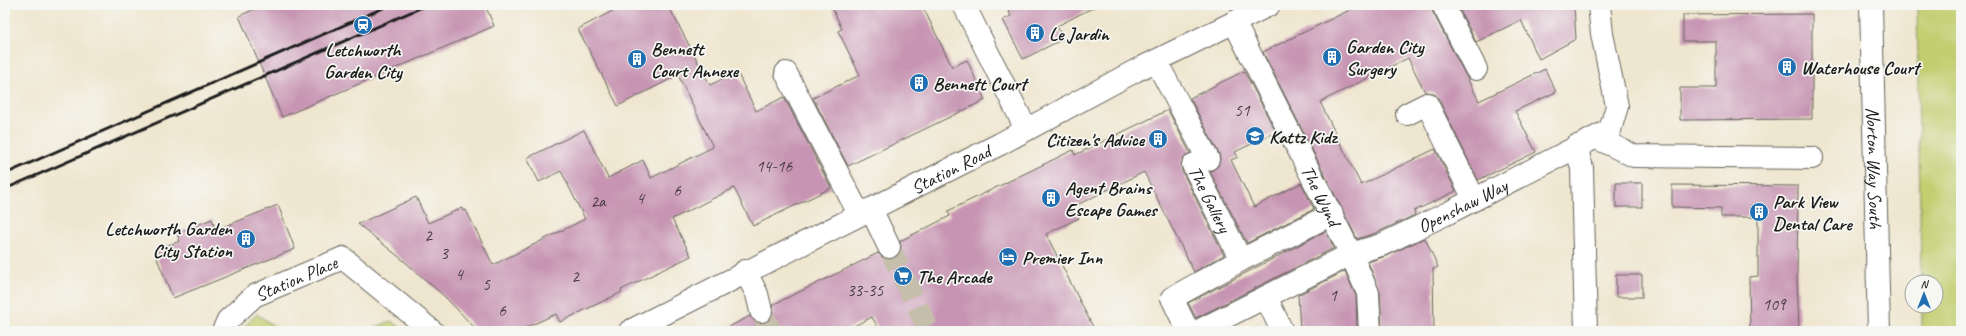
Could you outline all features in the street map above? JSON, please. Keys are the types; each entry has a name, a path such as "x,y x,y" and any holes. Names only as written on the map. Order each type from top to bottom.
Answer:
{"street":[{"path":"964,5 1026,129"},
{"name":"Station Road","path":"630,331 1156,61 1269,5"},
{"path":"1443,5 1476,69"},
{"name":"Openshaw Way","path":"1198,331 1352,254 1381,245 1576,146 1597,138 1610,130 1617,106 1602,34 1599,5"},
{"name":"Norton Way South","path":"1871,5 1879,331"},
{"name":"The Wynd","path":"1234,22 1352,254 1368,293 1370,331"},
{"name":"The Gallery","path":"1156,61 1208,159 1193,165 1241,260"},
{"path":"786,73 865,211 889,247"},
{"path":"1407,114 1427,104 1474,199"},
{"path":"1597,138 1634,156 1812,158"},
{"path":"1576,146 1582,168 1586,331"},
{"name":"The Gallery","path":"1188,331 1172,298 1241,260 1332,214"},
{"name":"Station Place","path":"223,331 228,320 254,296 343,258 432,331"},
{"path":"745,271 757,294 761,311"},
{"path":"1266,297 1282,331"}],"green space":[{"path":"1917,5 1961,5 1961,331 1922,331 1922,314 1944,314 1944,274 1921,274"},
{"path":"257,314 281,331 240,331"},
{"path":"391,321 405,331 366,331"}],"building":[{"path":"264,5 485,5 494,26 282,117 239,16"},
{"path":"624,5 668,5 710,85 737,72 756,111 784,97 831,188 753,226 734,188 672,219 691,256 560,322 556,314 518,331 478,331 445,297 403,260 358,224 416,197 428,223 462,208 463,211 466,210 493,265 585,219 561,171 539,182 527,158 584,130 608,178 643,160 651,178 713,147 678,75 618,106 578,29"},
{"name":"Bennett Court","path":"831,5 922,5 952,67 967,60 985,100 848,166 813,98 860,75 838,31 842,29"},
{"name":"Le Jardin","path":"1006,5 1098,5 1057,26 1063,39 1023,59 1003,20 1011,16"},
{"path":"1360,5 1431,5 1432,11 1479,101 1545,69 1556,92 1515,111 1536,152 1478,180 1438,98 1434,93 1425,92 1408,58 1320,102 1361,185 1435,149 1456,191 1414,211 1415,215 1376,233 1357,239 1263,52"},
{"path":"1457,5 1574,5 1576,39 1539,59 1521,20 1476,42"},
{"name":"Waterhouse Court","path":"1812,14 1812,119 1680,120 1680,88 1716,88 1716,41 1683,41 1683,15"},
{"path":"1244,71 1276,132 1235,152 1238,157 1231,160 1254,207 1301,183 1314,209 1247,243 1210,172 1218,166 1220,159 1219,154 1190,98"},
{"path":"1168,110 1190,153 1183,158 1181,164 1182,171 1224,255 1194,272 1144,172 1073,207 1079,218 1046,234 1095,331 880,331 872,317 844,331 721,331 750,316 757,323 764,323 773,315 772,305 878,253 882,257 888,259 895,258 899,254 901,248 900,241 950,216 948,211 1073,150 1075,155"},
{"path":"1616,183 1642,183 1642,207 1616,207"},
{"path":"1672,185 1798,186 1797,276 1799,331 1750,331 1749,277 1758,276 1758,217 1721,217 1721,208 1672,207"},
{"path":"278,205 295,249 173,298 154,251 180,241 177,233 212,219 216,230"},
{"path":"1326,231 1334,248 1196,318 1188,303"},
{"path":"1425,238 1438,267 1433,269 1434,331 1382,331 1380,292 1368,262 1386,256"},
{"path":"1345,271 1356,296 1357,331 1300,331 1298,295"},
{"path":"1616,275 1642,275 1642,297 1616,297"}],"tunnel":[{"path":"889,247 929,331"},
{"path":"761,311 771,331"}],"railway":[{"path":"5,174 390,5"},
{"path":"5,189 427,5"}],"place":[{"name":"Letchworth Garden City","path":"363,25"},
{"name":"Le Jardin","path":"1035,33"},
{"name":"Garden City Surgery","path":"1332,57"},
{"name":"Bennett Court Annexe","path":"637,59"},
{"name":"Waterhouse Court","path":"1787,67"},
{"name":"Bennett Court","path":"919,83"},
{"name":"Kattz Kidz","path":"1255,136"},
{"name":"Citizen's Advice","path":"1158,139"},
{"name":"Agent Brains Escape Games","path":"1051,198"},
{"name":"Park View Dental Care","path":"1759,212"},
{"name":"Letchworth Garden City Station","path":"246,239"},
{"name":"Premier Inn","path":"1008,257"},
{"name":"The Arcade","path":"903,276"}]}
